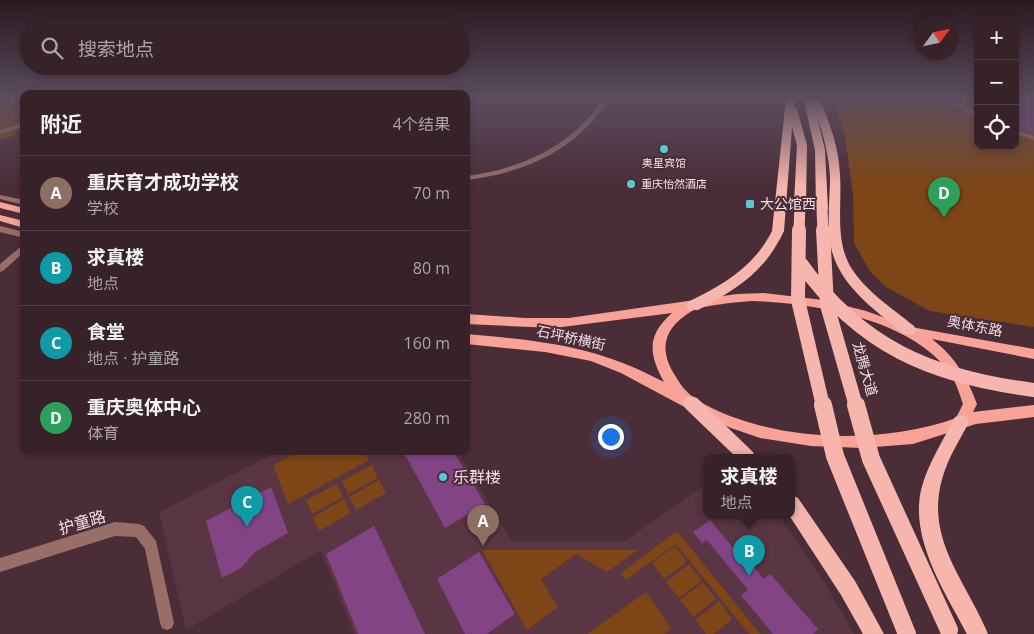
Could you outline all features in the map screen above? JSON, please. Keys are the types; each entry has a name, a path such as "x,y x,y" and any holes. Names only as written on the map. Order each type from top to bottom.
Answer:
{"highway":[{"path":"693,306 728,288 758,265 770,250 778,231 787,128"},
{"path":"798,128 802,145 798,300 835,456 907,634"},
{"name":"龙腾大道","path":"815,128 820,150 827,305 871,458 950,632"},
{"path":"826,128 834,164 838,250 843,265 869,296 910,330"},
{"path":"799,260 813,283 848,320 883,344 920,364 961,377 1010,388 1034,390"},
{"path":"690,403 743,454"},
{"path":"961,422 936,470 929,492 928,518 934,544 946,573 978,634"},
{"path":"795,508 848,588 874,634"}],"main road":[{"path":"0,205 20,210"},
{"path":"0,218 20,224"},
{"name":"石坪桥横街","path":"470,319 519,323 582,321 753,297 818,303 879,318 910,330"},
{"path":"690,403 669,380 658,357 659,337 671,319 693,306"},
{"name":"奥体东路","path":"910,330 1034,354"},
{"path":"910,330 933,346 954,367 966,388 970,404 961,422"},
{"name":"石坪桥横街","path":"470,339 556,349 591,356 626,369 738,426 786,437 837,441 911,437 939,432 961,422"},
{"path":"961,422 1034,411"}],"street":[{"path":"0,132 15,128"},
{"path":"470,177 506,170 557,148 583,128"},
{"path":"1019,133 1034,138"},
{"path":"0,198 20,203"},
{"path":"0,229 20,234"},
{"path":"0,269 20,251"},
{"name":"护童路","path":"0,565 115,529 140,531 151,546 168,622"}],"shaded area":[{"path":"0,128 18,128 15,135 0,140"},
{"path":"842,128 974,128 974,150 1019,150 1019,128 1034,128 1034,327 930,311 886,287 870,271 854,243 853,194"},
{"path":"271,455 459,455 512,541 625,541 703,486 703,519 781,519 823,580 854,634 354,634 321,550 186,630 159,512"},
{"path":"293,455 367,455 369,460 288,504 273,465"},
{"path":"372,465 378,478 348,494 342,481"},
{"path":"379,480 386,493 356,510 349,497"},
{"path":"337,484 343,497 312,514 306,500"},
{"path":"344,499 351,513 319,531 313,517"},
{"path":"677,531 760,634 749,634 676,544 626,580 621,573"},
{"path":"675,546 687,562 664,579 652,563"},
{"path":"482,550 638,550 607,572 576,554 541,579 558,607 527,630"},
{"path":"689,564 702,580 679,598 666,582"},
{"path":"703,582 716,599 693,617 680,600"},
{"path":"646,592 671,628 664,634 587,634"},
{"path":"719,601 732,619 714,634 706,634 695,620"}],"building":[{"path":"1019,128 1034,128 1034,134 1019,129"},
{"name":"乐群楼","path":"405,455 455,455 485,504 445,528"},
{"path":"271,487 288,533 255,552 241,568 222,578 206,521"},
{"path":"710,520 734,549 737,547 764,579 770,574 818,629 813,634 773,634 741,595 748,590 707,540 702,543 693,532"},
{"path":"374,526 425,634 358,634 326,554"},
{"path":"479,552 515,614 487,634 465,634 437,579"}],"place":[{"name":"奥星宾馆","path":"664,149"},
{"name":"重庆怡然酒店","path":"631,184"},
{"name":"大公馆西","path":"750,204"},
{"name":"重庆奥体中心","path":"944,218"},
{"name":"乐群楼","path":"443,477"},
{"name":"食堂","path":"247,527"},
{"name":"重庆育才成功学校","path":"483,546"},
{"name":"求真楼","path":"749,576"}]}
